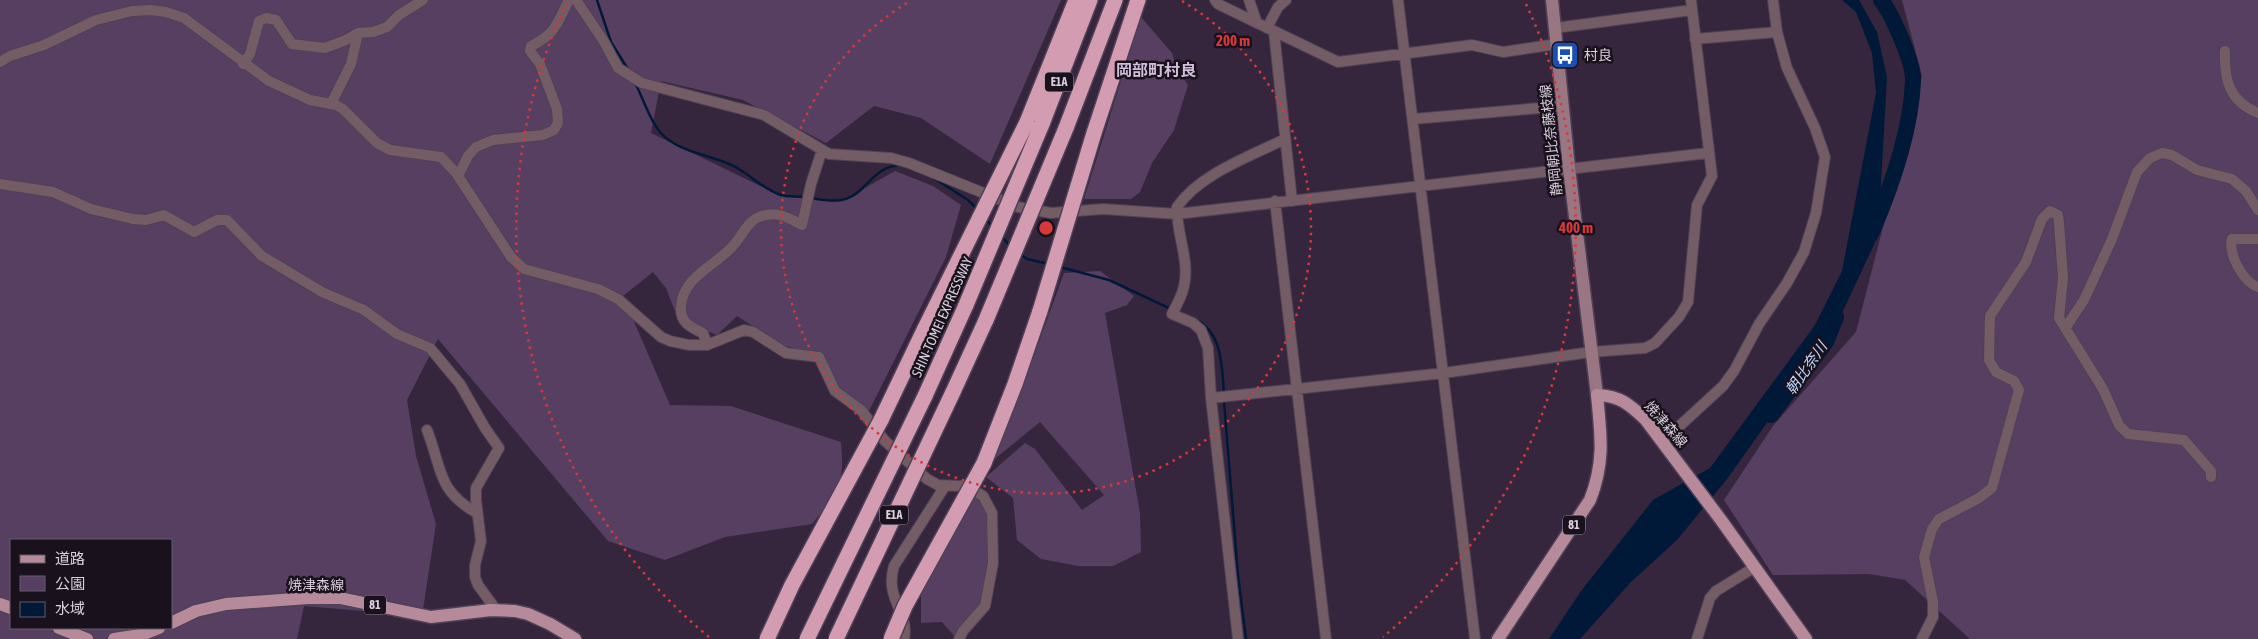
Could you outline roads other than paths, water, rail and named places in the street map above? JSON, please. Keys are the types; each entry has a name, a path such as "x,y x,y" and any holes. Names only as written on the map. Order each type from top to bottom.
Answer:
{"highway":[{"path":"767,639 792,586 882,420 925,328 1069,36 1076,0"},
{"name":"SHIN-TOMEI EXPRESSWAY","path":"807,639 925,396 966,306 1042,124 1069,36 1090,0"},
{"name":"E1A","path":"836,639 986,320 1066,128 1115,0"},
{"path":"891,639 905,606 984,463 1015,384 1040,311 1094,133 1138,0"}],"main road":[{"name":"静岡朝比奈藤枝線","path":"1552,0 1569,168 1597,395"},
{"name":"焼津森線","path":"1597,395 1614,396 1646,419 1806,639"},
{"name":"81","path":"1498,639 1590,500 1597,483 1602,449 1597,395"},
{"name":"焼津森線","path":"172,623 196,611 226,604 308,598 340,598 431,617 497,611 528,614 550,624 575,639"},
{"path":"62,629 87,639"},
{"path":"114,639 141,635 157,629"}],"street":[{"path":"243,64 250,54 259,21 266,18 276,20 292,44 325,48 358,33 373,32 387,27 399,15 423,0"},
{"path":"458,176 468,156 476,148 493,140 543,134 554,130 558,123 557,110 540,64 530,51 531,46 546,38 556,28 569,0"},
{"path":"576,0 603,40 618,68 642,83 764,115 829,154 891,158 909,163 1018,207 1051,213 1103,209 1177,214 1708,153"},
{"path":"1215,0 1218,4 1338,62 1404,52 1472,45 1503,52 1516,52 1557,44"},
{"path":"1286,0 1278,7 1270,30 1292,201"},
{"path":"1398,0 1475,639"},
{"path":"1668,448 1673,432 1723,386 1734,371 1759,324 1787,283 1804,252 1816,213 1825,157 1815,128 1787,68 1777,32 1773,0"},
{"path":"1250,1 1257,23"},
{"path":"1211,398 1444,373 1591,352 1645,348 1655,344 1679,317 1688,302 1697,206 1712,176 1692,3 1555,28"},
{"path":"0,62 10,56 44,45 96,20 132,11 151,10 166,12 184,18 269,82 310,100 331,104 343,109 377,143 390,150 441,157 458,176 511,257 524,269 598,289 618,299 661,337 670,341 689,345 707,345 744,330 753,332 786,353 819,357 835,392 861,410 885,441 926,480 938,485 960,486 975,491 982,496 992,512 993,563 985,606 963,631 959,639"},
{"path":"1695,39 1777,32"},
{"path":"331,104 351,64 358,33"},
{"path":"2225,51 2224,74 2231,91 2249,109 2258,113"},
{"path":"1413,119 1563,106"},
{"path":"1238,639 1211,398 1208,348 1201,330 1193,323 1172,314 1180,300 1186,274 1177,207 1187,193 1204,180 1285,139"},
{"path":"707,345 703,333 684,322 680,314 684,291 694,279 732,247 753,219 777,214 802,225 811,184 822,150"},
{"path":"2066,327 2084,300 2112,240 2137,172 2150,158 2162,153 2172,155 2197,170 2232,179 2246,191 2258,210"},
{"path":"0,184 53,192 91,209 133,219 146,220 164,215 194,232 218,220 227,220 262,256 322,292 364,310 397,334 430,348 460,384 485,428 499,448 476,488 481,541 475,565 475,577 478,585 497,611"},
{"path":"1275,202 1326,639"},
{"path":"1922,639 1933,617 1933,602 1924,557 1932,529 1938,519 1979,498 1992,488 2019,390 2014,381 1996,372 1990,360 1990,316 2026,262 2042,219 2050,211 2058,215 2060,223 2063,278 2059,318 2104,389 2119,425 2128,434 2184,440 2212,471 2211,477"},
{"path":"2258,239 2232,239 2230,246 2246,278 2252,285 2258,287"},
{"path":"427,430 436,452 438,468 444,483 454,497 477,513"},
{"path":"904,639 903,619 891,592 890,578 894,566 945,486"},
{"path":"1697,639 1710,598 1716,591 1755,567"}],"water":[{"path":"1842,0 1859,0 1877,32 1887,77 1878,236 1836,326 1727,479 1677,540 1631,582 1580,639 1549,639 1581,591 1653,500 1710,468 1815,325 1842,271 1876,93 1872,53 1856,12"}],"waterway":[{"path":"597,0 611,42 629,71"},
{"name":"朝比奈川","path":"1871,234 1899,159 1908,120 1913,81 1910,63 1901,39 1891,16 1881,0"},
{"path":"636,85 653,121 668,140 687,150 730,164 767,189 778,194 804,197"},
{"path":"810,198 834,201 850,197 883,170 902,165"},
{"path":"932,177 968,200 978,210"},
{"path":"985,218 993,227"},
{"path":"1002,237 1011,247"},
{"path":"1020,254 1027,259 1049,264"},
{"path":"1060,267 1109,280 1171,309"},
{"name":"朝比奈川","path":"1771,415 1826,342 1836,317"},
{"path":"1194,319 1204,325 1216,341 1221,362 1224,395"},
{"path":"1224,401 1238,575 1246,639"}],"place":[{"name":"村良","path":"1565,55"}],"district":[{"name":"岡部町村良","path":"1156,70"}]}
